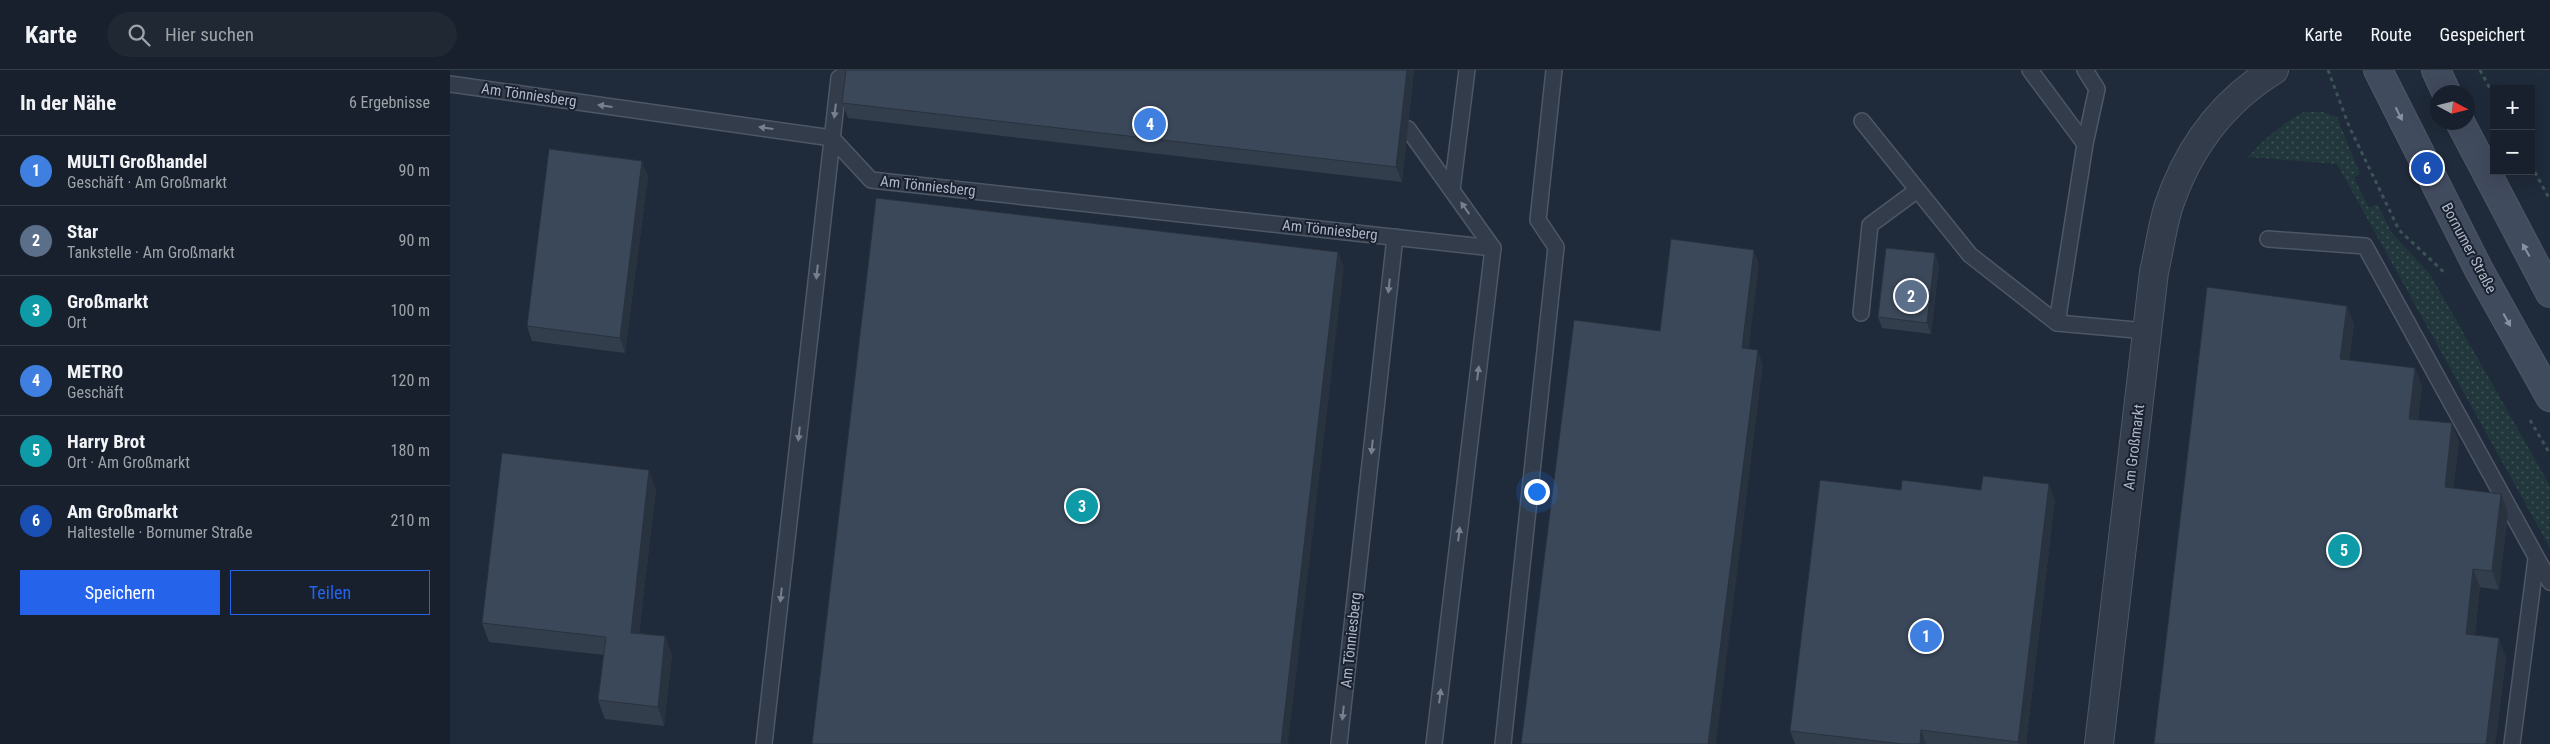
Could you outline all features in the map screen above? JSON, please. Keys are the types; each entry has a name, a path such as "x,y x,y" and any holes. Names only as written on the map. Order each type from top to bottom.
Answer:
{"main road":[{"name":"Bornumer Straße","path":"2378,70 2479,270 2550,397"},
{"path":"2436,70 2443,85"},
{"path":"2464,130 2550,293"}],"street":[{"name":"Am Großmarkt","path":"2099,744 2154,272 2168,208 2183,170 2206,132 2237,96 2274,70"}],"lane":[{"path":"764,744 839,74 853,70"},
{"path":"1452,190 1467,70"},
{"path":"1503,744 1556,247 1538,220 1554,70"},
{"path":"2030,70 2085,144"},
{"path":"2057,323 2085,144 2097,89 2085,70"},
{"name":"Am Tönniesberg","path":"450,84 832,138 871,180 1493,248"},
{"path":"1862,122 1916,191 1970,255 2057,323 2147,331"},
{"path":"1408,129 1493,248 1434,744"},
{"path":"1860,313 1870,225 1916,191"},
{"name":"Am Tönniesberg","path":"1339,744 1395,237"},
{"path":"2268,239 2365,246 2550,582"},
{"path":"2512,744 2536,559"}],"path":[{"path":"2328,70 2349,126 2399,230 2446,274 2451,282"},
{"path":"2480,70 2490,89"},
{"path":"2535,173 2550,200"},
{"path":"2525,411 2550,454"}],"green space":[{"path":"2304,112 2323,112 2337,117 2360,174 2354,178 2369,208 2377,204 2392,233 2430,274 2550,486 2550,548 2337,164 2248,157 2274,132"}],"building":[{"path":"846,70 1407,70 1396,167 842,103"},
{"path":"549,149 642,161 620,338 527,326"},
{"path":"876,198 1338,252 1281,744 812,744"},
{"path":"1671,239 1754,250 1742,348 1758,350 1708,744 1521,744 1574,320 1660,331"},
{"path":"1886,248 1935,253 1927,323 1878,317"},
{"path":"2207,287 2347,306 2340,359 2415,368 2409,419 2452,423 2445,487 2501,494 2492,571 2473,569 2466,634 2499,638 2486,744 2154,744"},
{"path":"502,453 649,470 631,633 665,636 658,707 598,700 606,637 482,623"},
{"path":"1983,476 2049,484 2018,742 1921,730 1920,744 1903,744 1790,731 1820,480 1901,490 1902,480 1981,490"}],"place":[{"name":"METRO","path":"1150,124"},
{"name":"Am Großmarkt","path":"2427,168"},
{"name":"Star","path":"1911,296"},
{"name":"Großmarkt","path":"1082,506"},
{"name":"Harry Brot","path":"2344,550"},
{"name":"MULTI Großhandel","path":"1926,636"}]}
